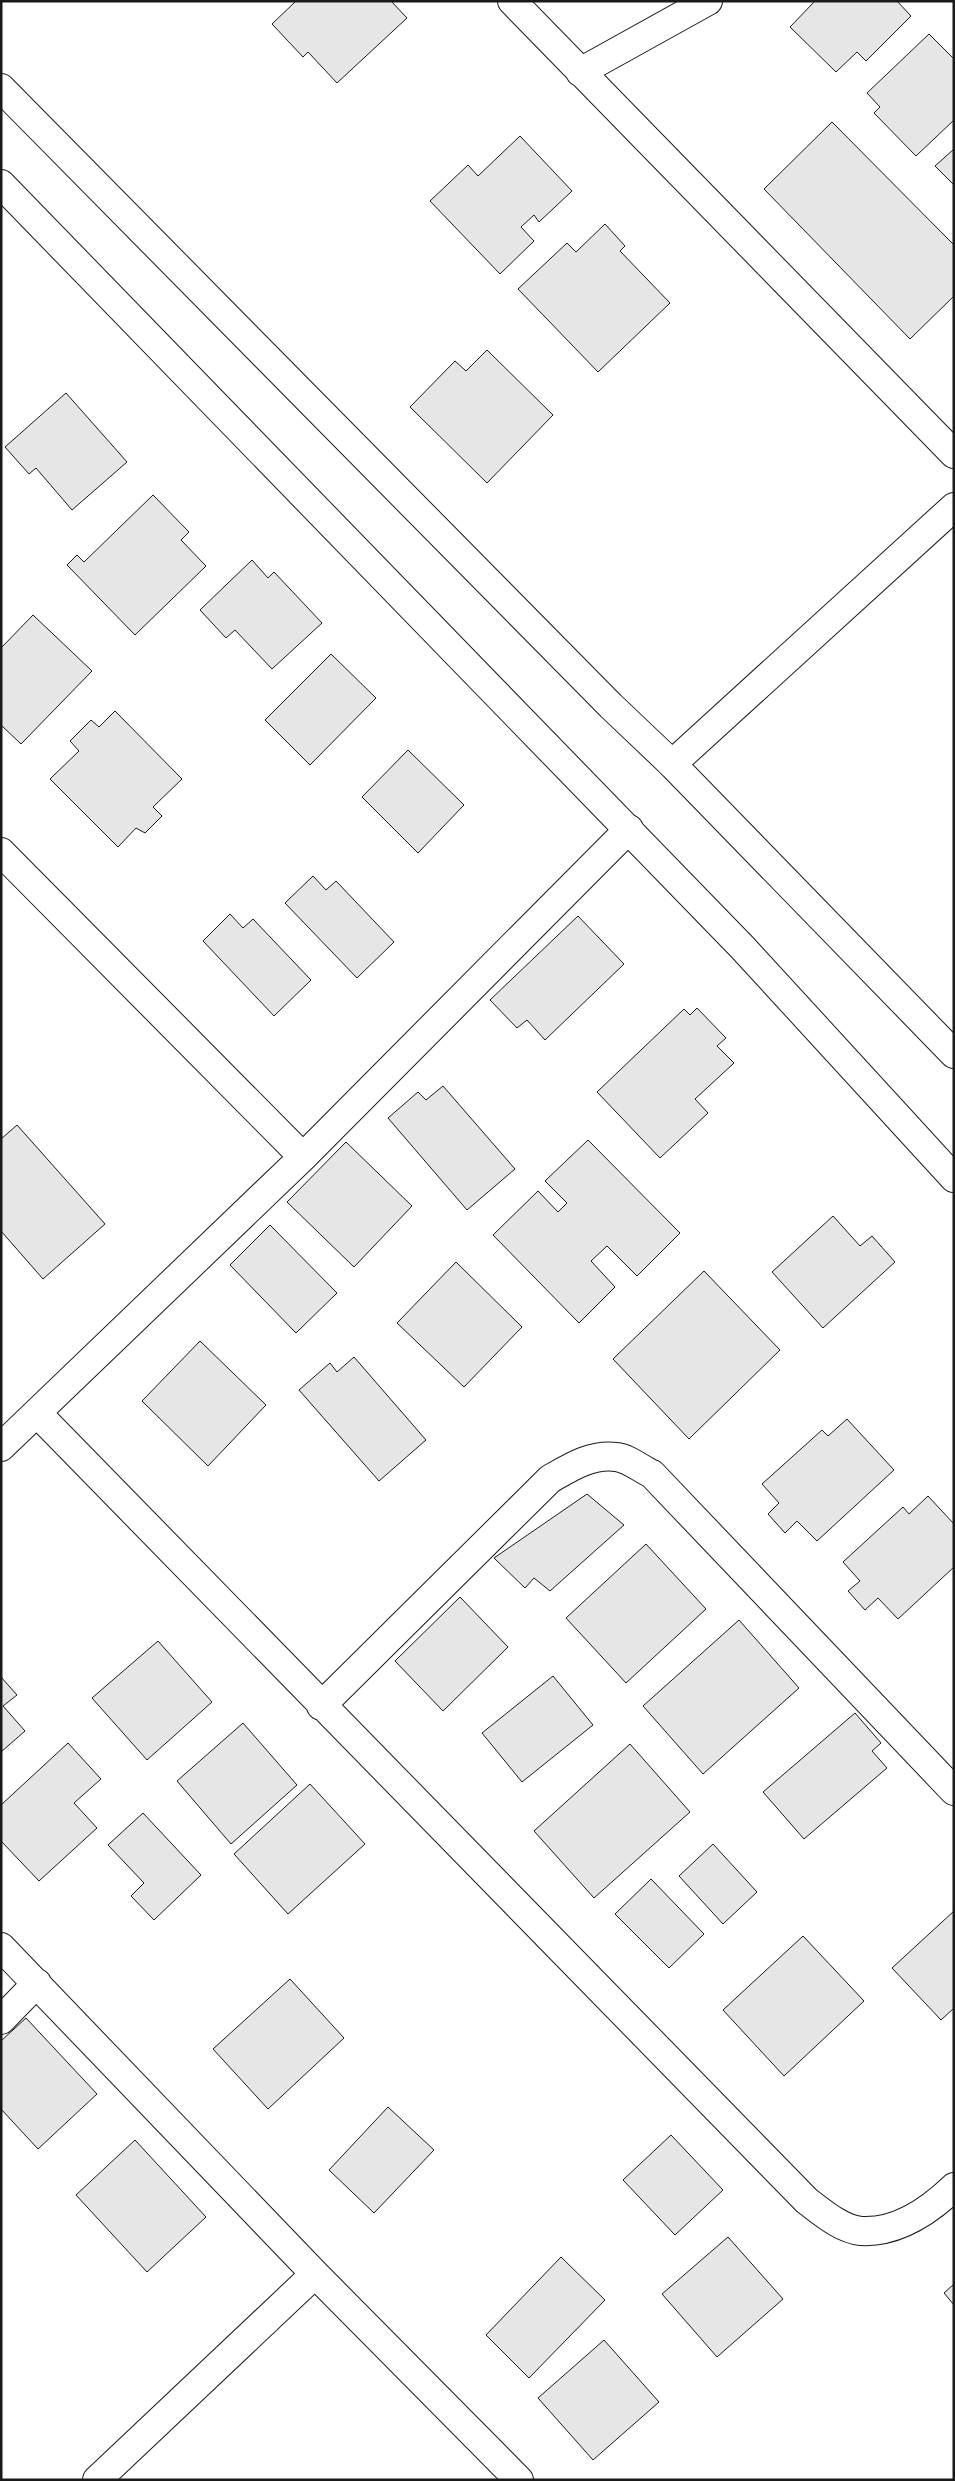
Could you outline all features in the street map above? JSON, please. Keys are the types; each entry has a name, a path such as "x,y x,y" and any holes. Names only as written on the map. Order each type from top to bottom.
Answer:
{"street":[{"path":"512,1 954,454"},
{"path":"580,72 708,1"},
{"path":"1,88 590,685 672,764 954,1054"},
{"path":"1,184 744,948 954,1178"},
{"path":"672,764 954,507"},
{"path":"1,1447 302,1157 629,829"},
{"path":"6,866 302,1157"},
{"path":"37,1414 807,2201 834,2221 860,2231 897,2226 937,2203 954,2187"},
{"path":"321,1706 550,1479 574,1465 593,1457 618,1457 652,1474 954,1791"},
{"path":"1,1947 315,2274 519,2480"},
{"path":"1,2020 37,1983"},
{"path":"97,2480 315,2274"}],"building":[{"path":"296,1 391,1 407,18 337,83 308,52 303,57 272,24"},
{"path":"815,1 897,1 911,16 866,61 857,52 836,72 790,27"},
{"path":"929,34 954,59 954,120 916,156 874,113 880,107 867,93"},
{"path":"832,122 954,245 954,296 910,339 764,189"},
{"path":"520,136 572,191 539,222 534,215 521,227 534,241 500,274 430,201 468,165 478,176"},
{"path":"954,149 954,185 935,166"},
{"path":"605,224 625,246 620,251 670,303 598,372 518,289 567,243 576,252"},
{"path":"487,350 553,415 487,483 410,407 455,361 466,371"},
{"path":"66,393 127,462 72,510 36,468 29,474 5,447"},
{"path":"153,495 189,532 181,540 206,566 135,635 67,565 77,555 84,562"},
{"path":"252,560 268,578 274,572 322,623 272,669 235,630 226,638 200,610"},
{"path":"33,615 92,671 21,744 1,725 1,648"},
{"path":"331,654 376,698 310,765 265,720"},
{"path":"115,711 182,779 153,807 162,816 145,833 136,828 118,847 50,779 79,751 70,741 91,720 99,727"},
{"path":"408,750 464,805 418,853 362,797"},
{"path":"313,876 326,890 336,881 394,942 357,978 285,903"},
{"path":"230,914 243,928 253,919 311,980 274,1016 203,941"},
{"path":"578,916 624,964 545,1040 527,1020 517,1028 490,1000"},
{"path":"697,1008 726,1038 717,1046 734,1063 695,1099 708,1113 660,1158 597,1092 684,1009 690,1015"},
{"path":"443,1086 515,1169 467,1210 388,1118 418,1092 426,1100"},
{"path":"17,1125 105,1224 43,1279 1,1231 1,1139"},
{"path":"588,1140 680,1233 637,1276 607,1246 591,1261 615,1287 579,1323 493,1235 538,1191 558,1212 567,1203 545,1181"},
{"path":"346,1142 412,1206 354,1267 287,1202"},
{"path":"833,1216 860,1246 872,1236 895,1262 823,1328 772,1272"},
{"path":"270,1225 337,1293 296,1333 230,1265"},
{"path":"456,1262 522,1327 464,1387 397,1323"},
{"path":"704,1271 780,1350 689,1439 613,1359"},
{"path":"200,1341 266,1405 208,1466 142,1401"},
{"path":"354,1357 426,1440 379,1481 299,1390 330,1363 337,1372"},
{"path":"847,1419 894,1470 817,1541 797,1521 785,1533 768,1514 779,1503 762,1484 822,1430 828,1436"},
{"path":"587,1494 624,1525 550,1591 534,1578 525,1588 494,1558"},
{"path":"928,1496 954,1524 954,1567 898,1619 878,1598 865,1610 848,1591 860,1581 843,1562 903,1507 909,1514"},
{"path":"646,1544 706,1609 626,1683 566,1618"},
{"path":"460,1597 508,1647 443,1711 395,1661"},
{"path":"739,1620 799,1688 703,1774 643,1706"},
{"path":"158,1641 212,1702 147,1760 92,1698"},
{"path":"553,1676 593,1725 522,1782 482,1733"},
{"path":"1,1677 17,1695 3,1706 25,1731 1,1752"},
{"path":"855,1713 881,1743 872,1751 887,1768 804,1839 763,1792"},
{"path":"243,1723 297,1785 231,1844 177,1781"},
{"path":"68,1743 101,1779 74,1803 97,1828 39,1881 1,1841 1,1805"},
{"path":"630,1744 690,1812 594,1898 534,1831"},
{"path":"310,1784 365,1844 288,1914 234,1854"},
{"path":"143,1813 201,1875 154,1920 131,1896 144,1883 108,1845"},
{"path":"713,1844 757,1892 723,1924 679,1876"},
{"path":"651,1879 704,1934 669,1968 615,1914"},
{"path":"954,1911 954,2008 941,2020 892,1968"},
{"path":"803,1936 864,2001 784,2076 723,2010"},
{"path":"290,1979 344,2038 268,2109 213,2049"},
{"path":"26,2018 97,2094 38,2149 1,2109 1,2041"},
{"path":"388,2107 434,2150 374,2213 329,2170"},
{"path":"671,2135 723,2190 675,2235 623,2180"},
{"path":"135,2140 206,2217 147,2272 76,2195"},
{"path":"728,2237 783,2299 717,2357 662,2294"},
{"path":"561,2257 605,2300 529,2378 486,2335"},
{"path":"954,2284 954,2305 944,2293"},
{"path":"604,2340 659,2402 593,2460 538,2398"}]}
